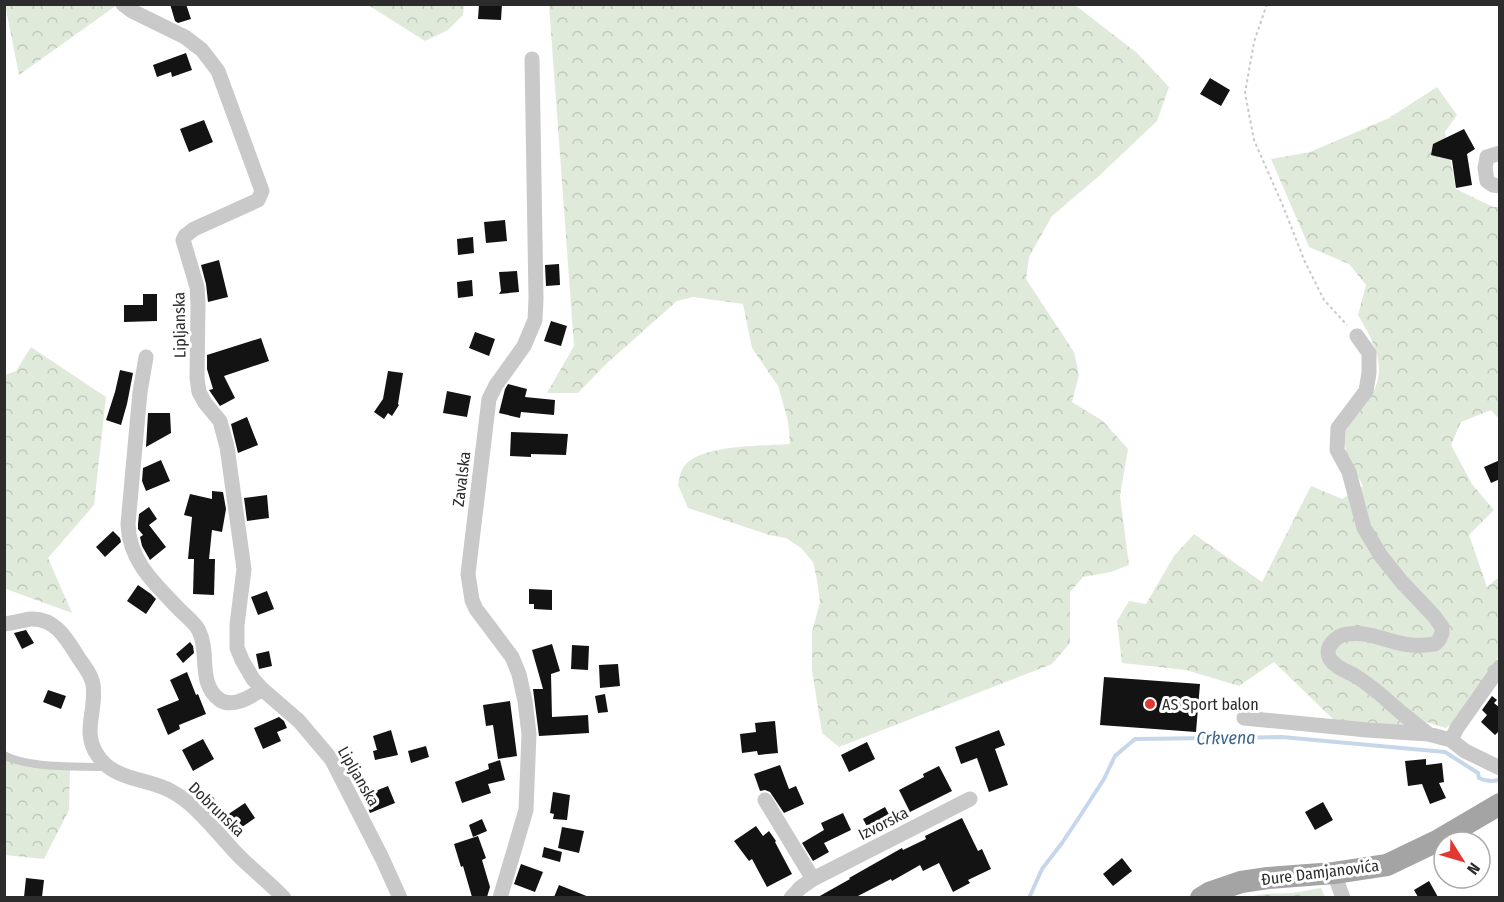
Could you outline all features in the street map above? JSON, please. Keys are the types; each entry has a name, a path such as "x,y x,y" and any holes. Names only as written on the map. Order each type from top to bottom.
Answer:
{"main road":[{"name":"Đure Damjanovića","path":"1201,897 1209,892 1241,882 1334,873 1387,865 1437,841 1500,804"}],"street":[{"name":"Lipljanska","path":"127,8 185,37 202,50 218,71 262,190 258,200 194,229 183,240 197,287 199,392 220,421 227,447 244,569 237,625 237,648 261,689 299,721 332,760 400,897"},
{"name":"Zavalska","path":"500,897 526,810 529,734 519,674 512,657 471,600 468,574 489,399 496,385 524,346 534,320 536,299 532,59"},
{"path":"1500,153 1487,157 1485,168 1487,181 1500,186"},
{"path":"1357,336 1369,353 1366,391 1338,428 1337,450 1349,472 1365,528 1370,537 1381,556 1401,581 1434,616 1442,627 1442,633 1435,644 1412,645 1365,634 1347,634 1337,638 1329,645 1327,653 1330,661 1374,688 1428,734"},
{"name":"Lipljanska","path":"146,357 140,392 128,524 128,536 132,549 150,579 198,629 203,647 205,674 208,686 214,695 228,703 250,698 261,689"},
{"path":"4,624 32,619 53,625 61,631 93,683 89,732 91,744 106,765"},
{"path":"1451,740 1500,667"},
{"path":"1244,718 1428,734 1451,740 1465,751 1500,768"},
{"name":"Dobrunska","path":"106,765 120,774 158,784 183,798 241,859 284,897"},
{"name":"Izvorska","path":"790,897 813,879 970,799"},
{"path":"765,800 813,879"},
{"path":"1334,873 1343,897"}],"lane":[{"path":"4,755 26,763 100,767 106,765"}],"path":[{"path":"1268,4 1254,42 1245,93 1254,140 1305,262 1324,300 1357,336"}],"green space":[{"path":"5,4 117,5 19,75"},
{"path":"464,4 463,15 448,30 425,41 368,5"},
{"path":"549,5 1075,5 1137,53 1169,87 1157,121 1099,176 1052,216 1029,257 1026,279 1074,352 1079,375 1072,402 1103,421 1128,449 1120,496 1129,565 1111,572 1083,577 1070,592 1070,643 1052,664 839,747 822,733 812,670 812,632 820,602 813,562 801,548 786,538 769,535 688,508 678,485 683,468 702,454 749,446 790,444 788,421 778,386 752,348 743,304 693,297 677,301 605,365 578,393 547,393 574,346"},
{"path":"1437,87 1457,115 1445,132 1456,189 1493,207 1499,207 1499,419 1491,410 1461,422 1451,445 1472,484 1494,510 1469,535 1487,587 1499,577 1499,655 1483,687 1460,718 1446,728 1423,721 1412,730 1334,720 1274,662 1239,686 1186,670 1122,663 1117,621 1129,601 1146,604 1174,556 1194,534 1262,582 1311,486 1342,499 1363,486 1349,459 1344,437 1346,427 1373,393 1379,370 1375,349 1358,315 1366,285 1349,264 1309,247 1271,159 1310,152 1389,118"},
{"path":"31,347 106,397 94,505 48,558 72,613 6,589 5,375 16,371"},
{"path":"5,759 21,765 70,770 69,810 44,859 5,855"},
{"path":"1321,888 1325,897 1247,897 1292,893"}],"building":[{"path":"170,4 186,4 191,19 178,23 175,21"},
{"path":"479,4 502,4 501,20 478,19"},
{"path":"186,53 192,70 172,77 171,72 157,77 153,65"},
{"path":"1210,78 1230,90 1221,106 1200,94"},
{"path":"204,120 213,142 189,152 180,129"},
{"path":"1464,129 1475,149 1467,154 1472,185 1456,188 1452,160 1431,155 1433,144"},
{"path":"505,220 507,241 486,243 484,222"},
{"path":"473,237 474,253 458,255 457,239"},
{"path":"219,260 228,297 208,302 201,265"},
{"path":"559,264 560,285 546,286 545,265"},
{"path":"517,271 519,292 499,294 501,291 499,272"},
{"path":"472,280 473,296 458,298 457,282"},
{"path":"143,294 157,294 157,321 124,322 124,305 143,305"},
{"path":"551,321 567,326 561,346 544,341"},
{"path":"475,332 495,339 489,356 469,348"},
{"path":"261,338 269,361 224,376 235,398 220,406 209,390 213,389 207,369 207,355"},
{"path":"120,370 133,373 121,425 106,420"},
{"path":"388,371 403,373 399,405 392,416 388,413 384,419 374,412 383,399"},
{"path":"508,384 527,389 525,397 555,400 554,415 521,412 520,418 499,413"},
{"path":"447,391 471,396 467,417 443,413"},
{"path":"148,413 170,413 171,433 146,447"},
{"path":"247,417 258,445 238,453 231,424"},
{"path":"511,432 568,434 566,455 510,456"},
{"path":"161,460 170,481 146,491 142,481 143,468"},
{"path":"1500,460 1500,479 1491,483 1484,467"},
{"path":"212,491 223,492 226,509 222,532 212,530 209,559 215,559 214,595 193,594 194,559 188,559 192,517 184,515 190,494 212,499"},
{"path":"267,495 269,518 247,521 244,498"},
{"path":"149,507 157,519 149,525 166,547 150,560 142,546 140,537 143,535 138,529 139,514"},
{"path":"113,531 121,542 105,557 96,547"},
{"path":"138,585 156,599 146,614 127,601"},
{"path":"529,589 552,590 552,610 534,609 534,604 529,604"},
{"path":"267,591 274,609 258,615 251,597"},
{"path":"26,630 34,643 22,649 14,633"},
{"path":"190,642 194,653 183,663 176,654"},
{"path":"552,644 560,671 551,674 552,717 588,715 589,733 539,736 533,689 543,689 532,650"},
{"path":"572,645 589,646 588,670 571,669"},
{"path":"269,651 272,666 259,669 256,654"},
{"path":"618,664 620,686 600,688 599,665"},
{"path":"187,672 206,714 179,725 180,729 168,735 157,709 179,700 170,680"},
{"name":"AS Sport balon","path":"1104,677 1200,684 1196,732 1100,725"},
{"path":"48,690 66,696 61,709 43,702"},
{"path":"605,694 608,712 598,713 595,696"},
{"path":"1492,696 1497,700 1494,703 1500,708 1500,730 1495,735 1481,722 1487,715 1482,710"},
{"path":"510,701 517,756 498,759 493,725 486,726 483,705"},
{"path":"279,717 287,728 277,732 281,741 263,749 254,728"},
{"path":"775,721 778,753 758,755 757,751 742,753 740,734 756,732 755,723"},
{"path":"391,730 398,755 375,760 373,751 377,750 373,736"},
{"path":"999,730 1005,745 995,749 1008,785 989,792 977,758 961,764 955,747"},
{"path":"203,739 214,759 193,771 182,750"},
{"path":"867,742 875,759 849,772 841,755"},
{"path":"426,746 429,757 411,763 408,751"},
{"path":"1426,759 1426,765 1442,763 1444,782 1439,783 1446,798 1430,804 1422,784 1408,786 1405,761"},
{"path":"500,760 505,780 488,784 491,793 462,803 455,782 489,769 488,764"},
{"path":"780,765 789,789 796,786 804,804 784,813 770,792 760,791 754,774"},
{"path":"939,766 952,791 910,812 899,790"},
{"path":"388,786 395,803 370,813 363,796"},
{"path":"553,792 570,795 567,820 553,819 554,814 550,813"},
{"path":"210,793 224,812 217,817 201,799"},
{"path":"1323,802 1333,820 1315,830 1305,812"},
{"path":"245,803 255,818 235,832 224,817"},
{"path":"885,807 894,824 872,836 863,819"},
{"path":"843,813 851,830 824,843 829,852 813,861 802,843 824,830 821,823"},
{"path":"962,818 978,851 982,849 991,869 968,880 970,883 953,892 939,863 923,871 920,865 856,897 818,897 902,848 903,850 926,839 925,836"},
{"path":"482,819 487,831 473,837 469,825"},
{"path":"756,826 763,836 769,831 792,874 767,887 752,859 749,861 734,841"},
{"path":"562,827 584,831 579,853 558,848"},
{"path":"478,836 486,858 482,860 490,887 487,897 472,897 454,844"},
{"path":"544,847 562,852 560,862 542,857"},
{"path":"1122,858 1132,871 1113,886 1103,874"},
{"path":"521,864 543,872 535,892 514,884"},
{"path":"26,878 44,880 42,897 24,897"},
{"path":"1429,881 1438,897 1418,897 1414,890"},
{"path":"559,885 589,897 554,897"}],"waterway":[{"name":"Crkvena","path":"1029,898 1042,869 1104,779 1115,756 1135,739 1282,737 1445,752 1478,773 1479,778 1490,781 1500,779"}],"place":[{"name":"AS Sport balon","path":"1150,704"}]}
